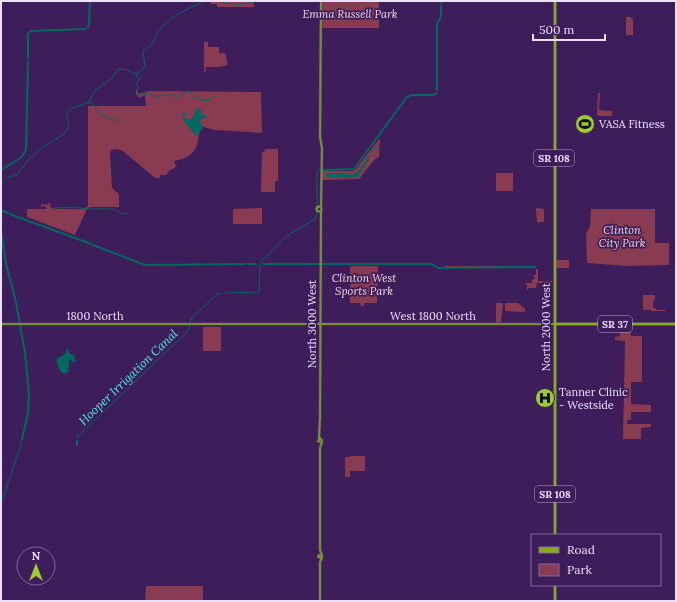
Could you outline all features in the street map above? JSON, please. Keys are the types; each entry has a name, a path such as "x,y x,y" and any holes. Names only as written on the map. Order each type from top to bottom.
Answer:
{"main road":[{"name":"North 3000 West","path":"320,601 320,211 317,208 320,206 322,148 320,137 321,1"},
{"name":"North 2000 West","path":"555,1 555,534"},
{"name":"1800 North","path":"1,324 190,324"},
{"name":"West 1800 North","path":"190,324 676,324"},
{"path":"555,586 555,601"}],"green space":[{"path":"211,1 253,1 254,7 217,7 217,4 211,4"},
{"name":"Emma Russell Park","path":"322,1 379,1 379,28 321,28"},
{"path":"626,17 633,19 633,35 626,35"},
{"path":"204,42 208,42 208,47 219,47 219,53 225,53 228,65 220,67 206,67 204,72"},
{"path":"136,89 139,94 149,91 261,92 262,133 215,130 203,127 193,152 185,158 174,161 176,167 169,171 166,175 160,175 160,178 155,178 123,151 118,149 111,150 112,188 119,194 119,207 89,207 75,235 27,217 27,209 47,209 44,206 41,207 41,205 47,205 50,202 50,207 55,209 84,209 88,207 88,106 146,106 145,95 140,98 136,94"},
{"path":"598,93 600,93 599,110 612,110 612,116 597,116"},
{"path":"380,138 379,157 375,159 359,179 322,180 322,171 353,171 356,169"},
{"path":"266,149 278,149 278,181 275,181 275,192 261,192 262,153"},
{"path":"496,173 513,173 513,191 496,191"},
{"path":"262,208 262,224 233,224 233,209"},
{"path":"536,208 544,209 544,222 537,222"},
{"name":"Clinton City Park","path":"591,209 655,209 655,243 669,243 669,265 629,266 587,263 586,234 590,226"},
{"path":"555,260 569,260 569,268 555,268"},
{"name":"Clinton West Sports Park","path":"350,266 378,266 377,303 364,303 364,306 361,306 360,303 350,303"},
{"path":"445,266 533,266 533,268 445,268"},
{"path":"536,269 538,269 538,281 552,281 552,283 537,283 536,288 529,288 527,290 527,285 524,283 532,283 532,280 535,278 533,275 536,275"},
{"path":"643,295 655,295 653,308 656,308 656,310 665,311 643,310"},
{"path":"496,303 503,304 501,322 496,323"},
{"path":"505,303 518,303 525,309 525,312 505,311"},
{"path":"620,326 631,326 631,336 642,336 642,382 631,382 631,404 651,405 651,412 631,412 631,420 627,420 627,424 651,424 651,427 641,428 641,439 623,439 625,341 615,340 615,337 620,336"},
{"path":"203,327 221,327 221,351 203,351"},
{"path":"365,456 365,471 350,471 350,477 345,477 345,457"},
{"path":"146,586 203,586 203,601 145,601"}],"shaded area":[{"path":"198,108 201,110 203,115 209,118 203,118 200,120 203,128 196,136 183,119 183,112 185,112 185,118 190,120 194,116 195,110"},
{"path":"370,154 368,161 358,177 326,177 326,174 328,173 344,173 350,175 358,172"},
{"path":"67,347 70,354 74,355 77,361 73,362 70,359 68,363 70,366 68,369 69,371 66,374 61,372 56,360 66,353"}],"waterway":[{"name":"Hooper Irrigation Canal","path":"88,27 90,1"},
{"path":"7,178 18,174 29,159 40,149 64,134 69,126 67,116 69,110 88,103 95,90 112,78 117,70 128,70 137,74 145,67 143,51 151,46 158,32 167,22 187,9 206,1"},
{"path":"219,1 236,4 252,2"},
{"path":"344,10 346,6"},
{"name":"Hooper Irrigation Canal","path":"437,90 437,24 441,16 441,6"},
{"name":"Hooper Irrigation Canal","path":"28,58 28,34 31,31 86,29"},
{"name":"Hooper Irrigation Canal","path":"1,170 21,158 26,150 28,61"},
{"path":"137,74 137,77 140,79 137,82 137,85 139,86 136,90 140,96 148,93 156,97 161,95"},
{"path":"162,95 167,96 169,94 178,97 188,91 198,99 205,101 216,95"},
{"name":"Hooper Irrigation Canal","path":"323,170 354,169 407,97 412,95 434,95 437,93"},
{"path":"89,103 92,103 101,115 116,120 120,123"},
{"name":"Hooper Irrigation Canal","path":"370,153 374,148 379,148"},
{"name":"Hooper Irrigation Canal","path":"317,205 317,173 318,170 320,170"},
{"path":"1,184 5,180"},
{"path":"55,208 76,207 85,209"},
{"path":"86,209 99,209"},
{"path":"100,209 114,209 121,213 127,214 129,212"},
{"path":"1,210 8,213"},
{"name":"Hooper Irrigation Canal","path":"260,265 262,260 290,234 315,219 317,212"},
{"path":"10,214 39,225"},
{"path":"40,225 91,244"},
{"name":"Hooper Irrigation Canal","path":"1,230 6,264 20,324"},
{"path":"93,245 145,265 246,264"},
{"path":"249,264 256,264"},
{"path":"263,264 319,264"},
{"path":"322,264 432,264 438,268 535,267"},
{"name":"Hooper Irrigation Canal","path":"224,293 259,292 260,266"},
{"name":"Hooper Irrigation Canal","path":"77,439 78,436 189,330 191,319 216,295 221,293"},
{"name":"Hooper Irrigation Canal","path":"20,326 25,352 29,394 28,414 22,439"},
{"name":"Hooper Irrigation Canal","path":"1,504 22,441"}],"place":[{"name":"VASA Fitness","path":"585,124"},
{"name":"Tanner Clinic - Westside","path":"545,398"}]}
